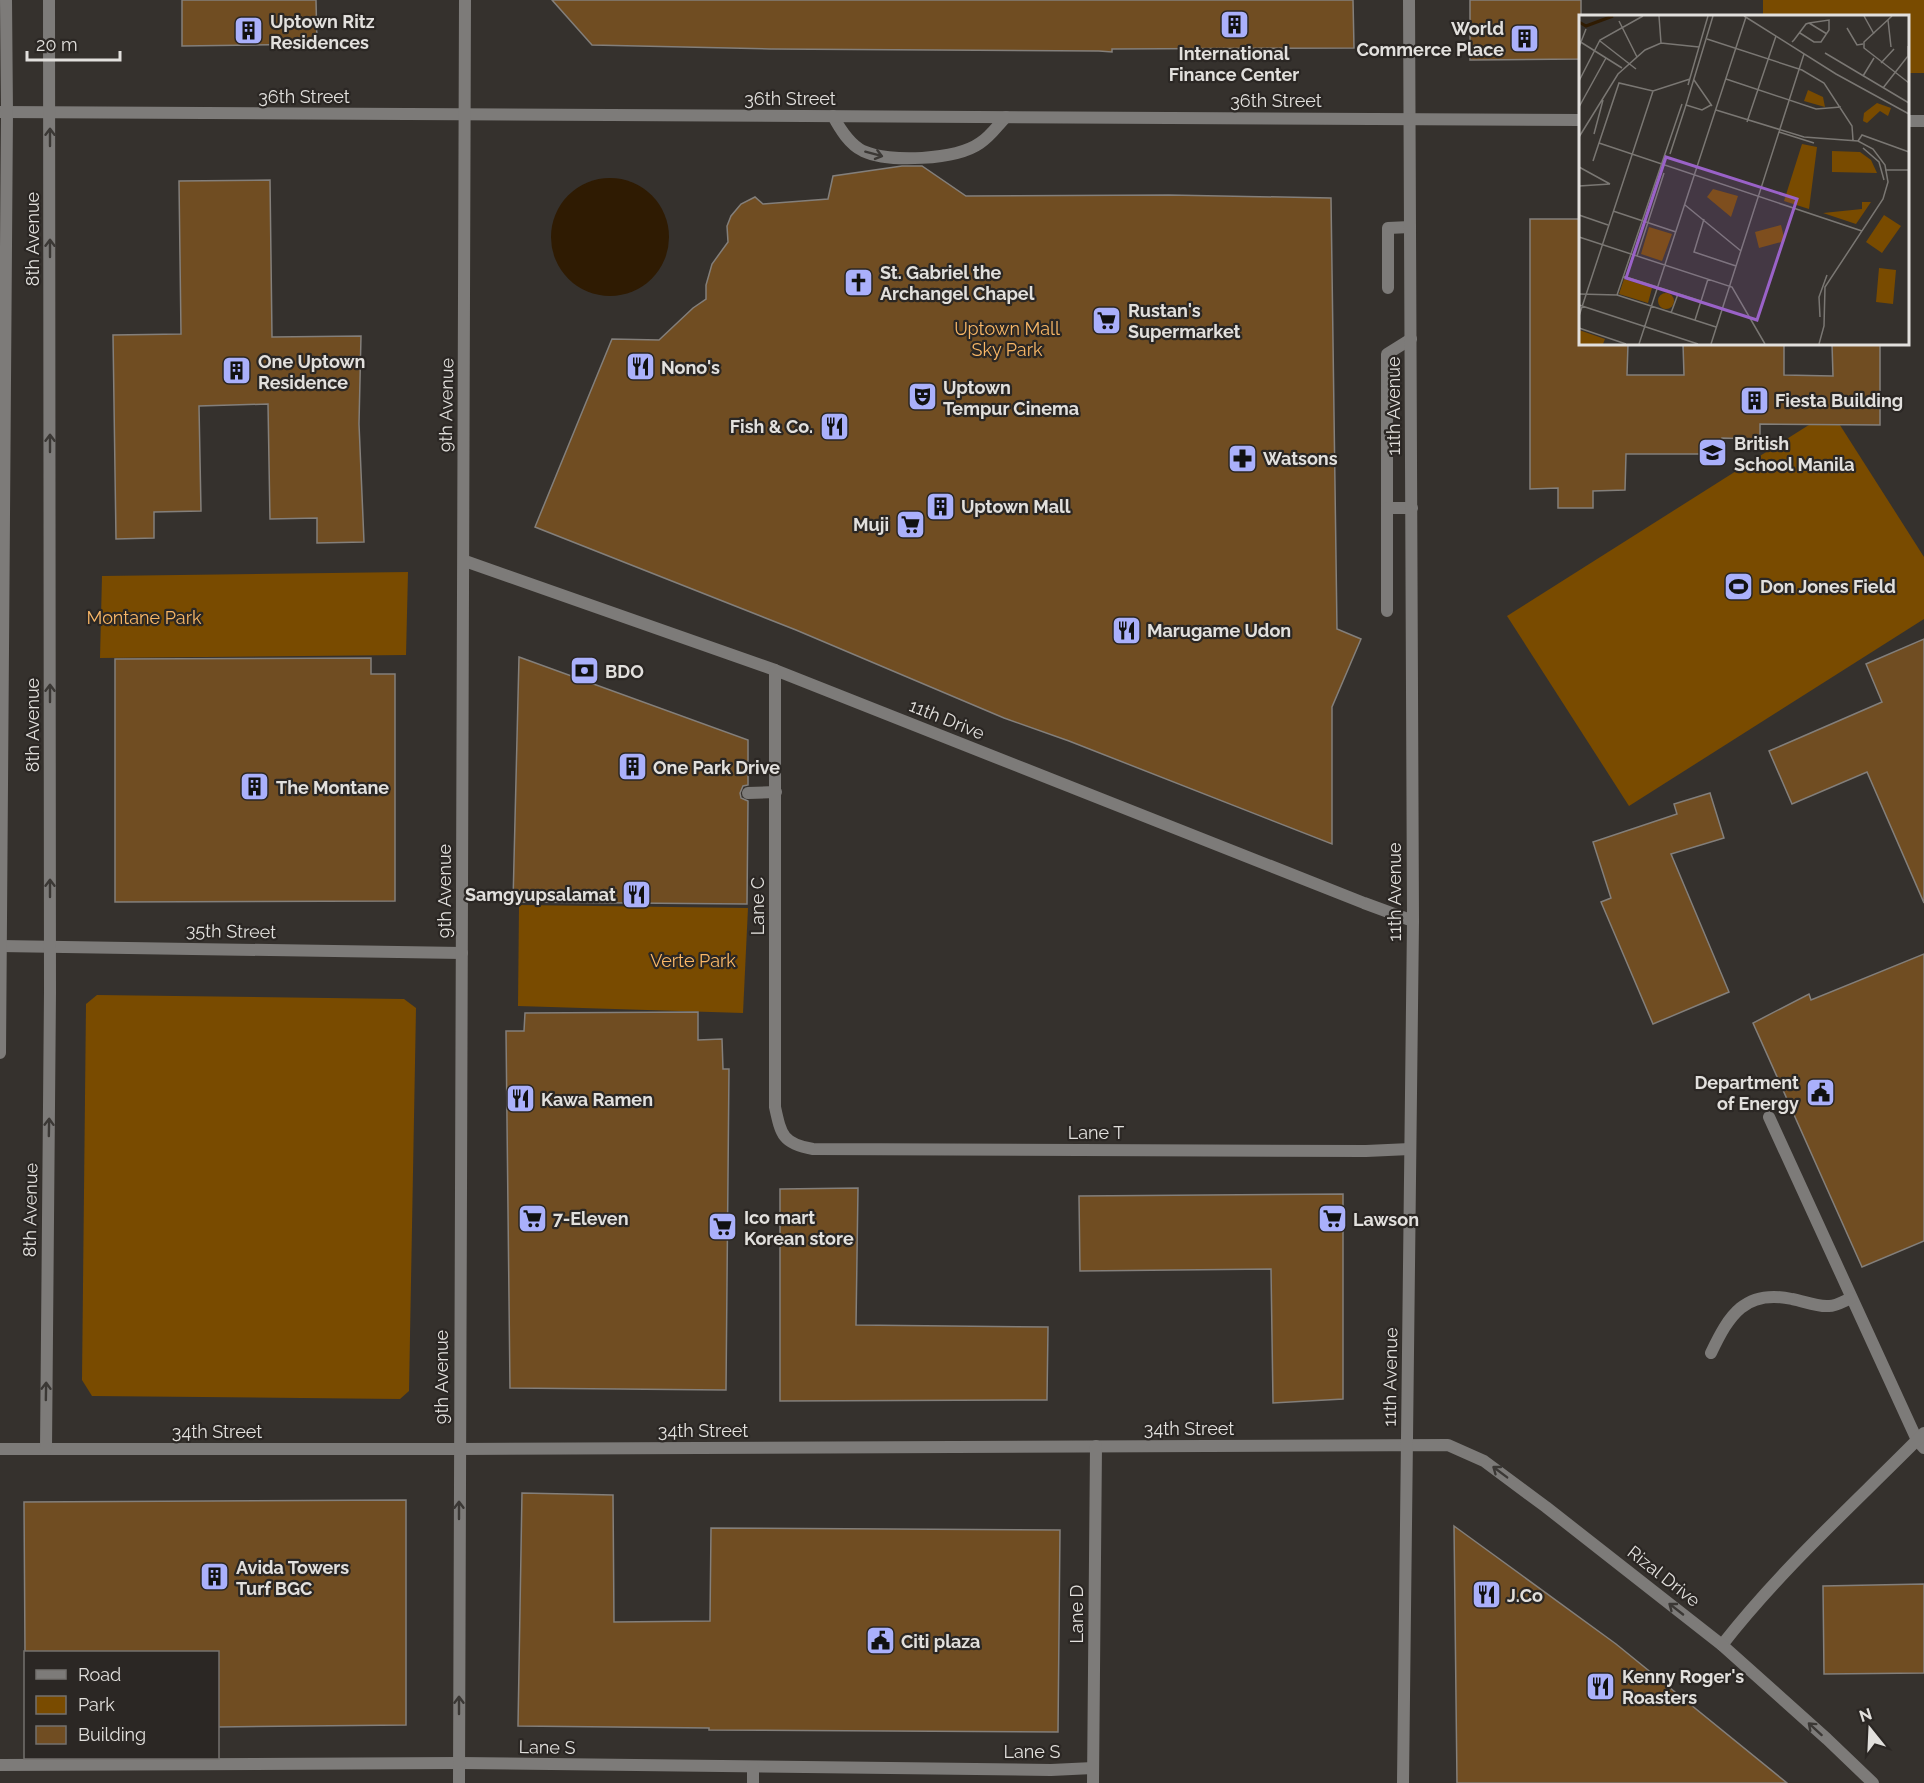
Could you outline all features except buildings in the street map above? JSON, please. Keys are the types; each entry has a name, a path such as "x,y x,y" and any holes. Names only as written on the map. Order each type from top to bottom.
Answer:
{"street":[{"name":"8th Avenue","path":"0,1053 6,0"},
{"name":"8th Avenue","path":"46,1449 50,947 49,0"},
{"name":"9th Avenue","path":"459,1783 465,561 465,0"},
{"name":"11th Avenue","path":"1403,1783 1413,921 1409,0"},
{"name":"36th Street","path":"4,112 1579,120"},
{"path":"833,116 843,134 861,150 883,156 913,157 951,154 967,150 981,143 1006,117"},
{"path":"1388,288 1388,228 1410,227"},
{"path":"1387,611 1387,354 1411,339"},
{"path":"1387,508 1412,508"},
{"name":"11th Drive","path":"465,561 775,670 1413,921"},
{"name":"Lane C","path":"775,670 776,1107 780,1128 785,1139"},
{"path":"748,793 776,792"},
{"name":"35th Street","path":"1,946 462,953"},
{"path":"1722,1646 1754,1605 1784,1573 1922,1441 1851,1299 1769,1117"},
{"name":"Lane T","path":"785,1139 796,1146 813,1149 1343,1151 1410,1149"},
{"path":"1711,1353 1724,1325 1736,1311 1748,1303 1764,1297 1790,1298 1830,1306 1851,1299"},
{"name":"34th Street","path":"0,1449 1407,1445"},
{"name":"Rizal Drive","path":"1407,1445 1448,1445 1484,1461 1546,1506 1722,1646 1873,1783"},
{"name":"Lane D","path":"1093,1783 1096,1446"},
{"name":"Lane S","path":"0,1765 459,1763 1051,1770 1093,1768"},
{"path":"753,1767 753,1783"}],"green space":[{"path":"1763,0 1924,0 1924,73 1909,73 1909,15 1763,15"},
{"name":"Don Jones Field","path":"1831,411 1924,557 1924,619 1629,806 1507,616"},
{"name":"Montane Park","path":"408,572 406,655 100,658 102,576"},
{"name":"Verte Park","path":"519,905 748,908 743,1013 518,1006"},
{"path":"97,995 404,999 416,1008 409,1391 400,1399 92,1396 82,1380 86,1004"}],"shaded area":[{"path":"610,178 621,179 643,188 659,204 668,226 668,248 659,270 643,286 621,295 610,296 599,295 577,286 561,270 552,248 551,237 552,226 561,204 577,188 599,179"}],"place":[{"name":"International Finance Center","path":"1234,24"},
{"name":"Uptown Ritz Residences","path":"249,31"},
{"name":"World Commerce Place","path":"1525,38"},
{"name":"St. Gabriel the Archangel Chapel","path":"859,282"},
{"name":"Rustan's Supermarket","path":"1107,320"},
{"name":"Nono's","path":"640,367"},
{"name":"One Uptown Residence","path":"237,371"},
{"name":"Uptown Tempur Cinema","path":"922,397"},
{"name":"Fiesta Building","path":"1754,400"},
{"name":"Fish & Co.","path":"834,426"},
{"name":"British School Manila","path":"1713,453"},
{"name":"Watsons","path":"1242,458"},
{"name":"Uptown Mall","path":"940,506"},
{"name":"Muji","path":"910,524"},
{"name":"Don Jones Field","path":"1739,586"},
{"name":"Marugame Udon","path":"1126,630"},
{"name":"BDO","path":"584,671"},
{"name":"One Park Drive","path":"632,767"},
{"name":"The Montane","path":"255,787"},
{"name":"Samgyupsalamat","path":"637,894"},
{"name":"Department of Energy","path":"1820,1092"},
{"name":"Kawa Ramen","path":"520,1099"},
{"name":"7-Eleven","path":"532,1218"},
{"name":"Lawson","path":"1332,1219"},
{"name":"Ico mart Korean store","path":"723,1227"},
{"name":"Avida Towers Turf BGC","path":"215,1577"},
{"name":"J.Co","path":"1486,1595"},
{"name":"Citi plaza","path":"880,1641"},
{"name":"Kenny Roger's Roasters","path":"1601,1686"}],"park label":[{"name":"Uptown Mall Sky Park","path":"1007,338"}]}
